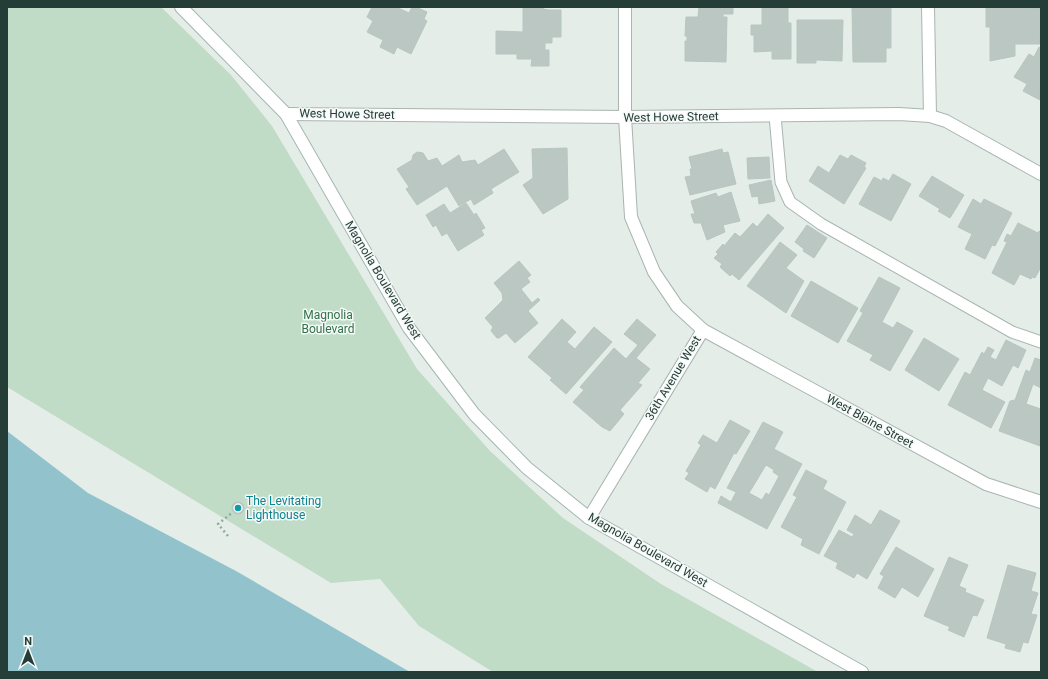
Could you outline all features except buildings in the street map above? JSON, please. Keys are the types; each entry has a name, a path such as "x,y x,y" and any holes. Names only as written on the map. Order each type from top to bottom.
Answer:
{"street":[{"name":"Magnolia Boulevard West","path":"181,7 286,114 409,328 474,414 527,468 589,518 862,672"},
{"name":"36th Avenue West","path":"589,518 703,330 677,306 654,272 631,217 625,117 625,7"},
{"path":"928,7 930,116"},
{"name":"West Howe Street","path":"286,114 625,117 899,114 930,116 946,121 1041,174"},
{"name":"West Blaine Street","path":"703,330 986,484 1041,502"}],"lane":[{"path":"775,116 781,182 790,202 822,224 1012,332 1041,342"}],"path":[{"path":"228,536 218,524 233,512"}],"green space":[{"name":"Magnolia Boulevard","path":"7,7 161,7 231,75 272,126 417,369 490,451 563,518 661,584 818,672 493,672 419,626 380,579 331,583 7,387"}],"water":[{"path":"7,431 88,493 236,571 410,672 7,672"}],"place":[{"name":"The Levitating Lighthouse","path":"238,508"}]}
